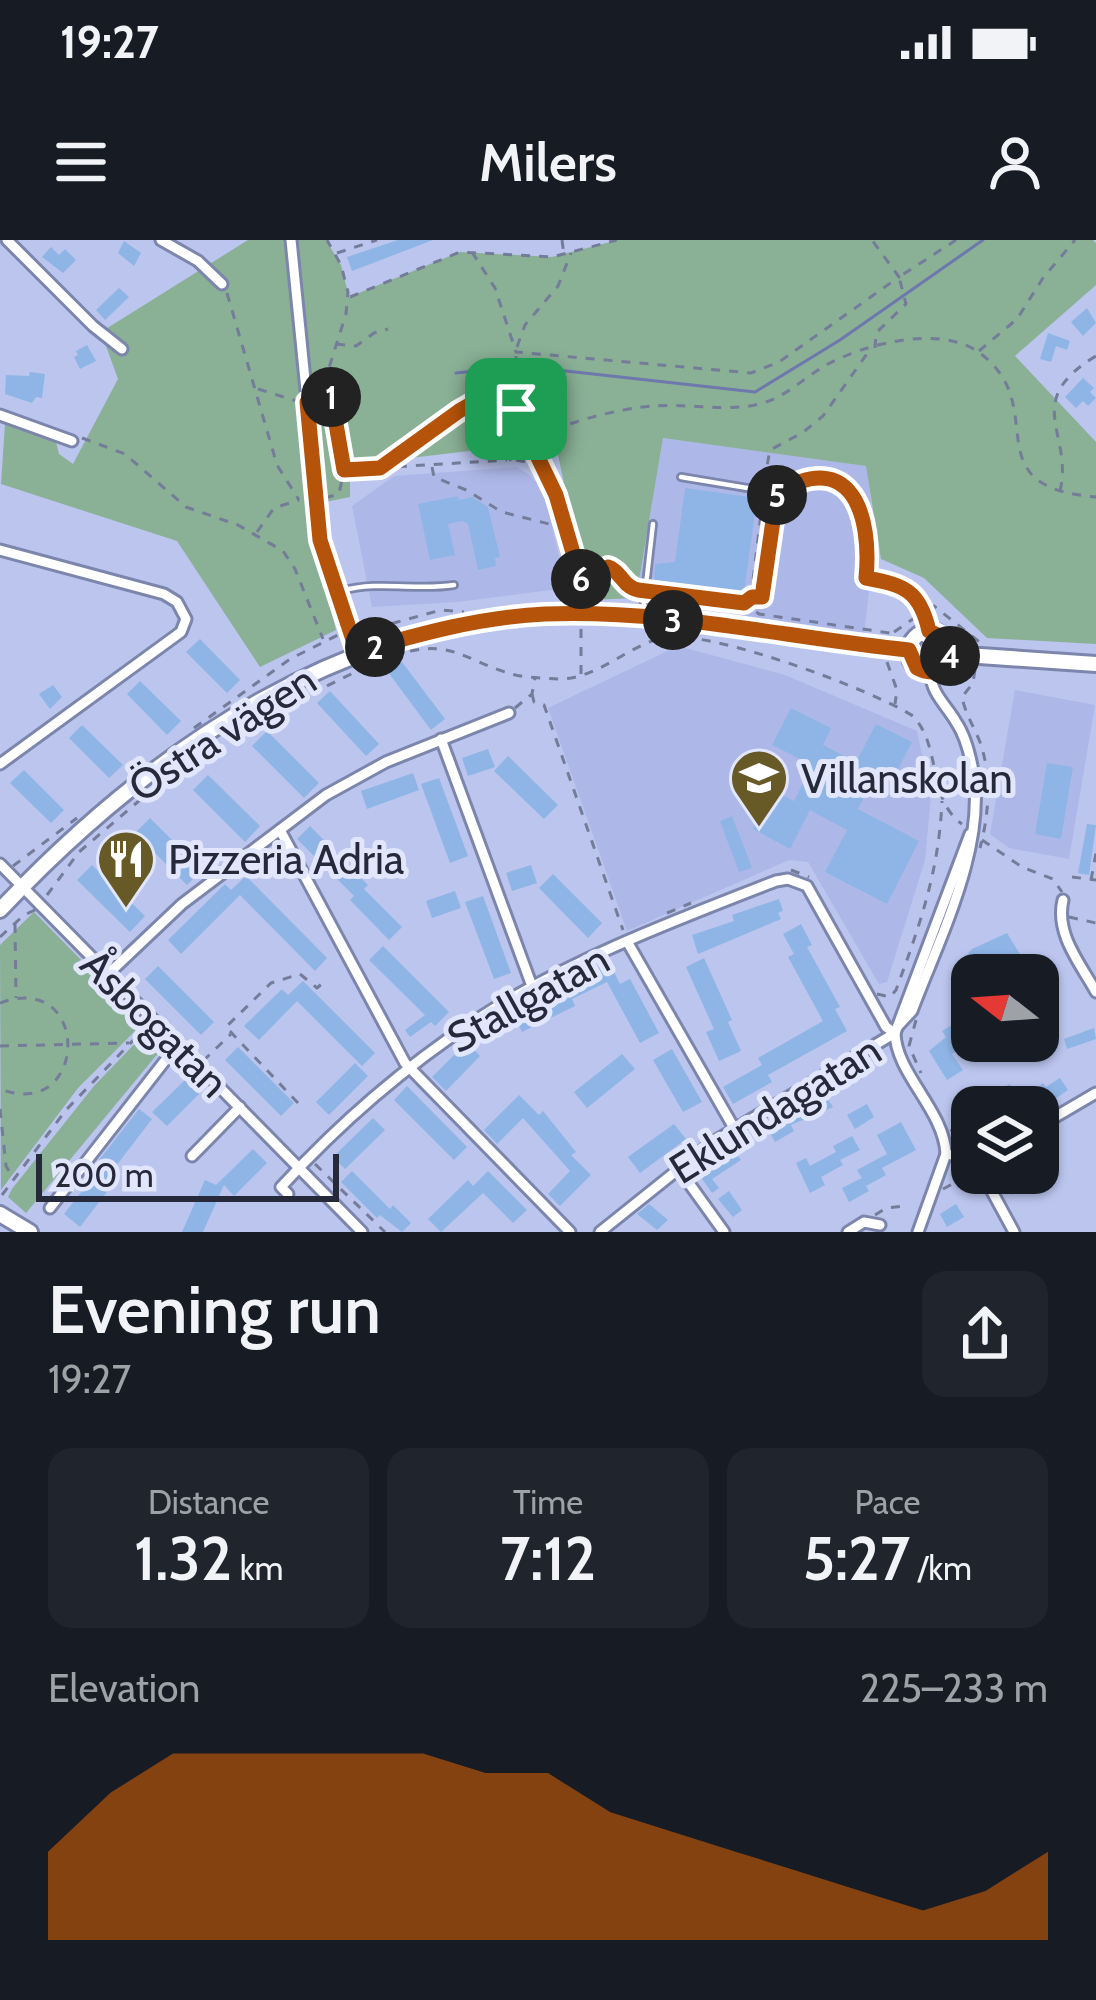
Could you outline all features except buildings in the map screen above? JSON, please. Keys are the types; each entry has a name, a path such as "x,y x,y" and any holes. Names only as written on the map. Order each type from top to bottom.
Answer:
{"main road":[{"name":"Östra vägen","path":"0,910 105,809 220,725 275,690 357,652 463,623 568,614 643,616 909,650"},
{"path":"929,631 948,640 951,654 944,667 931,673 917,668 909,650 916,636 929,631"},
{"path":"951,654 979,650 1096,664"},
{"path":"0,1214 30,1232"}],"street":[{"path":"8,240 122,349"},
{"path":"160,240 198,261 221,284"},
{"path":"291,240 318,522 335,592 357,652"},
{"path":"0,415 69,439"},
{"path":"0,550 164,594 185,614 181,632 0,764"},
{"path":"897,1029 912,1011 972,843 974,774 968,747 930,683 931,673"},
{"path":"106,976 182,904 354,777 509,713"},
{"path":"441,739 532,989"},
{"path":"280,830 385,1030 410,1068 570,1232"},
{"path":"918,1232 946,1154 940,1127 897,1049 897,1029 970,834"},
{"name":"Åsbogatan","path":"0,864 362,1232"},
{"name":"Stallgatan","path":"298,1168 410,1068 478,1019 703,909 788,879 807,886 886,1027 897,1029"},
{"path":"1064,900 1065,936 1096,992"},
{"path":"628,943 734,1128"},
{"name":"Eklundagatan","path":"600,1232 734,1128 897,1029"},
{"path":"50,1208 178,1044"},
{"path":"1059,1114 1096,1093"},
{"path":"192,1156 240,1108"},
{"path":"946,1154 951,1155"},
{"path":"288,1194 280,1186 298,1168"},
{"path":"677,1168 724,1232"},
{"path":"993,1194 1014,1232"},
{"path":"848,1232 864,1222 880,1225"}],"lane":[{"path":"681,477 777,493 816,479 845,486 863,513 868,542 866,578 914,594 929,631"},
{"path":"762,597 777,493"},
{"path":"643,616 653,524"},
{"path":"335,592 366,584 430,589 454,585"}],"path":[{"path":"323,498 341,491 344,470 328,366 348,298 346,278 327,240"},
{"path":"336,254 377,240"},
{"path":"562,240 564,255"},
{"path":"348,298 455,254 564,255 617,240"},
{"path":"752,597 770,450 802,434 823,416 873,349 876,333 906,304 899,277 872,240"},
{"path":"516,352 751,373 778,362 956,240"},
{"path":"978,352 1017,319 1042,278 1075,240"},
{"path":"472,251 495,288 516,352"},
{"path":"572,253 558,286 523,329 514,379 516,409 547,472 567,529 581,580 581,599"},
{"path":"221,284 232,303 277,465 299,500"},
{"path":"334,344 356,346 388,329"},
{"path":"509,460 551,432 636,408 762,404 831,362 873,349 941,339 962,343 998,371 1012,395 1028,473 1040,485 1060,493 1096,497"},
{"path":"1060,493 1063,471 1053,424 1054,402 1071,377 1096,356"},
{"path":"380,468 459,411 514,379"},
{"path":"256,388 295,403 307,402"},
{"path":"69,439 85,438 116,448 186,508 278,547 291,562 324,641"},
{"path":"344,470 509,460 530,461 547,472"},
{"path":"431,465 434,477 502,512 567,529"},
{"path":"256,534 274,508 308,500"},
{"path":"581,580 610,568 630,588 744,603 759,614 890,632"},
{"path":"743,613 744,603 762,597"},
{"path":"580,676 581,621"},
{"path":"979,650 973,683 962,697 986,758 988,793 979,851"},
{"path":"536,676 534,702 544,705 628,943"},
{"path":"509,713 532,694"},
{"path":"982,840 1022,867 1058,882 1064,900"},
{"path":"1072,877 1094,880 1096,857"},
{"path":"0,937 42,907"},
{"path":"1061,914 1096,923"},
{"path":"15,922 16,998"},
{"path":"298,1103 226,1027 271,983 300,974 317,988 324,982"},
{"path":"0,1003 16,998 39,1001 55,1011 66,1027 69,1043 65,1066 46,1087 22,1094 0,1089"},
{"path":"921,1008 909,1046 922,1077"},
{"path":"2,1195 66,1110 152,1020"},
{"path":"199,1066 232,1033"},
{"path":"0,1046 130,1043"},
{"path":"0,1109 7,1166 14,1179"},
{"path":"315,1153 313,1162 332,1184 338,1184 385,1232"},
{"path":"937,1195 951,1186"},
{"path":"864,1222 886,1208 905,1206"}],"shaded area":[{"path":"663,438 867,466 875,539 864,635 671,611 636,598"},
{"path":"517,467 545,493 566,588 372,607 352,506 394,476"},
{"name":"Villanskolan","path":"678,646 785,675 917,731 931,797 925,860 887,982 879,984 808,862 789,860 627,931 548,708"},
{"path":"1015,690 1095,705 1069,859 1009,848 990,834"}],"green space":[{"path":"248,240 326,240 341,265 349,297 460,252 552,257 618,240 1093,240 1096,285 1015,356 1096,442 1096,644 987,638 924,578 881,559 866,466 663,438 636,598 589,600 555,441 350,465 350,497 305,506 336,630 260,667 177,541 1,484 5,424 54,434 59,454 73,464 118,379 101,332"},
{"path":"34,912 143,1023 78,1088 1,1190 0,945"},
{"path":"148,1030 164,1046 26,1213 8,1197 12,1189 94,1086"}],"waterway":[{"path":"456,373 521,366 755,392 840,340 983,240"}],"place":[{"name":"Villanskolan","path":"759,829"},
{"name":"Pizzeria Adria","path":"126,910"}],"route":[{"path":"514,379 516,409 556,495 581,580 608,567 638,590 744,603 762,597 777,493 807,481 831,480 852,492 863,513 868,542 866,578 914,594 929,631 948,640 949,661 931,673 917,668 909,650 608,614 541,614 463,623 357,652 320,540 307,402 331,395 344,470 380,468 459,411 514,379"}]}
